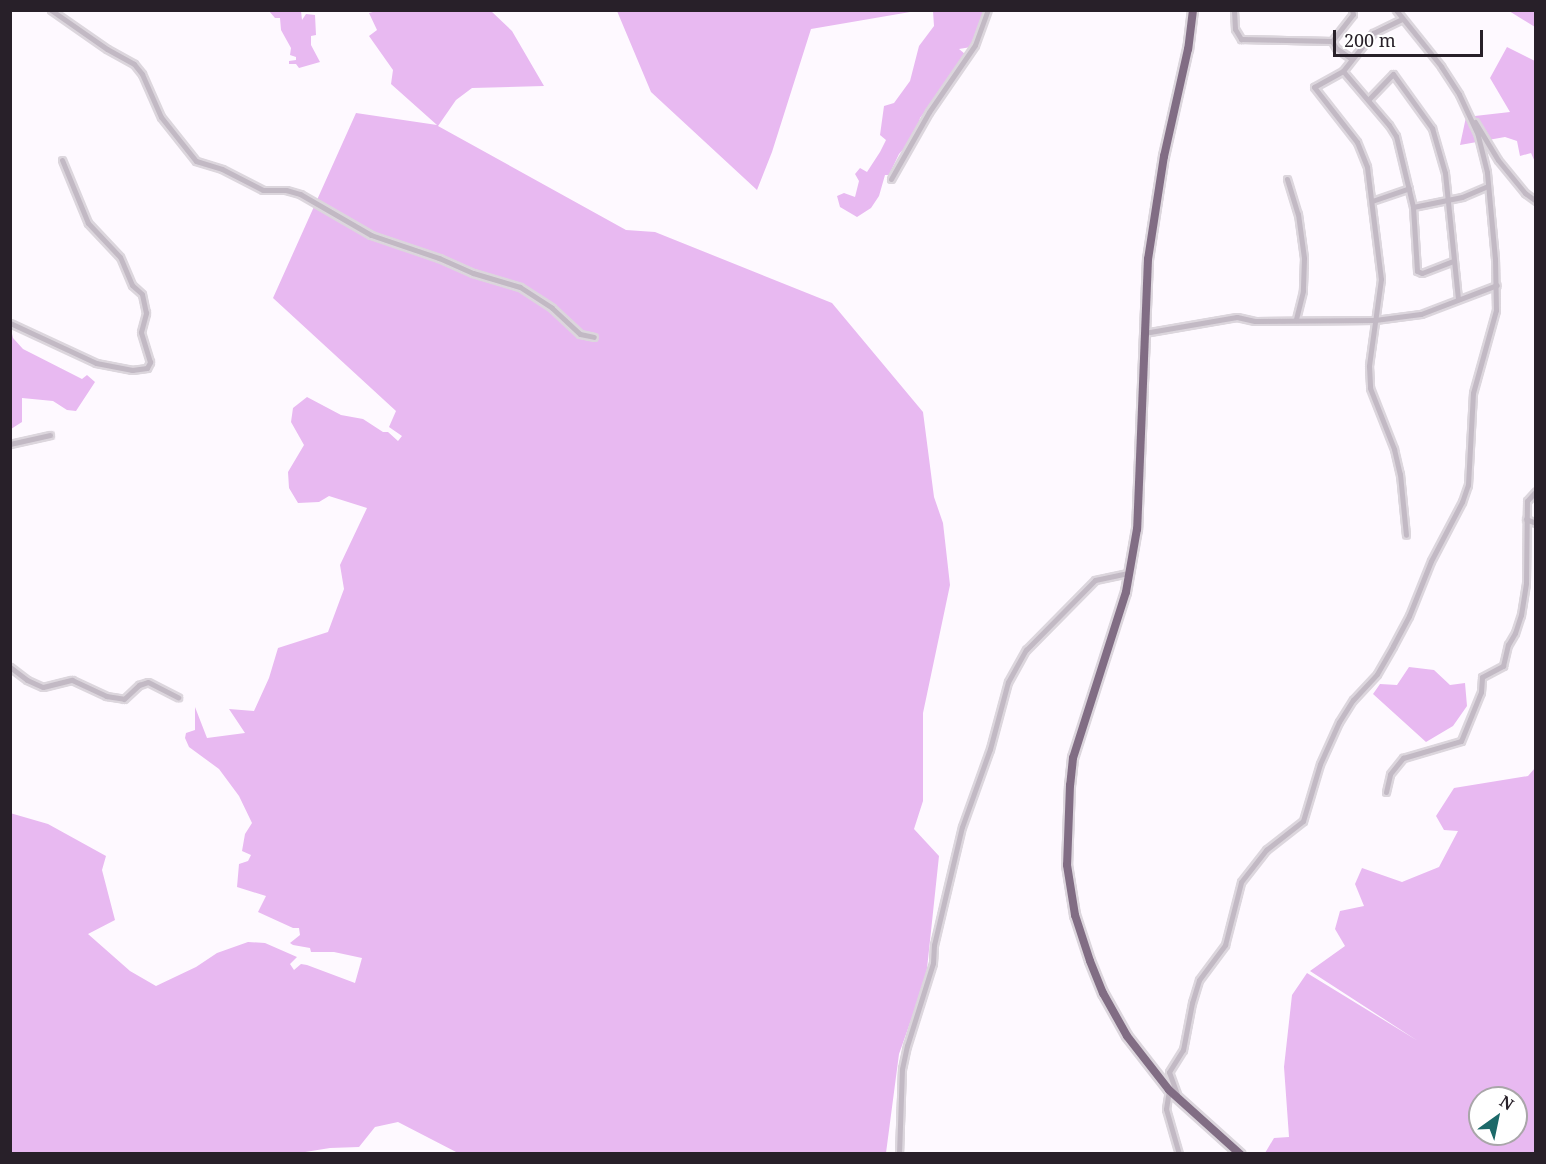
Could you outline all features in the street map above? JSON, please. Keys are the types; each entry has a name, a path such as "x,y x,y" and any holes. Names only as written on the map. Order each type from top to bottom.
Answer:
{"highway":[{"path":"1193,10 1188,49 1155,204 1144,307 1139,499 1129,573 1121,609 1073,758 1067,865 1075,915 1099,985 1127,1036 1169,1090 1240,1154"}],"street":[{"path":"51,10 107,49 134,63 146,83 160,117 196,161 222,169 263,190 286,190 300,194 371,235 439,258 482,276 520,287 552,308 580,334 594,337"},
{"path":"891,178 929,112 975,45 988,10"},
{"path":"1234,10 1235,29 1241,39 1332,41"},
{"path":"1332,41 1353,14 1352,10"},
{"path":"1396,10 1441,66 1498,160 1525,193 1536,201"},
{"path":"1402,19 1373,33 1343,72 1314,87 1361,149 1367,167 1381,279 1380,301 1375,320 1370,388 1394,449 1400,474 1406,535"},
{"path":"1332,41 1336,48 1352,59"},
{"path":"1343,72 1396,136 1413,207 1417,271 1422,273 1453,261"},
{"path":"1368,100 1393,74 1432,128 1445,173 1458,299"},
{"path":"1178,1097 1169,1072 1184,1050 1199,980 1225,945 1240,882 1266,850 1303,821 1320,764 1339,722 1353,700 1377,675 1409,616 1431,561 1466,493 1473,393 1494,321 1497,285 1483,153 1471,118"},
{"path":"10,323 96,363 132,370 147,368 150,363 141,332 146,313 142,294 132,285 120,257 88,223 62,160"},
{"path":"1287,179 1295,198 1304,258 1303,291 1296,320"},
{"path":"1413,207 1448,200 1488,186"},
{"path":"1372,201 1409,188"},
{"path":"1144,333 1238,317 1256,321 1375,320 1421,314 1497,285"},
{"path":"10,444 50,435"},
{"path":"1386,792 1390,774 1403,758 1461,741 1481,692 1482,677 1503,666 1522,606 1526,583 1527,501 1536,491"},
{"path":"1526,519 1536,523"},
{"path":"899,1154 903,1070 907,1046 933,963 941,914 962,826 990,749 1008,682 1026,650 1095,580 1129,573"},
{"path":"10,667 27,680 43,687 72,680 116,699 129,697 139,685 148,682 178,697"},
{"path":"1169,1090 1166,1109 1179,1154"}],"shaded area":[{"path":"380,10 491,11 512,31 544,86 472,88 456,100 438,126 626,230 655,232 832,303 923,412 934,497 943,523 950,585 923,713 923,801 914,829 939,856 926,978 899,1054 886,1153 458,1153 398,1122 375,1127 359,1147 330,1148 299,1153 11,1153 10,813 48,824 106,856 102,870 115,920 88,934 130,971 156,986 196,967 217,953 248,942 265,943 297,957 290,964 294,970 301,964 307,965 355,983 362,958 334,952 311,952 310,948 293,945 290,943 300,935 299,928 293,928 258,912 266,896 237,887 239,864 248,861 251,855 242,851 245,834 252,823 239,796 219,769 189,747 185,738 186,733 195,730 195,707 207,738 245,733 229,709 254,711 269,678 278,648 328,632 344,589 340,565 367,508 329,496 319,502 298,503 289,488 288,472 304,445 291,422 293,408 307,397 341,415 363,419 383,432 388,432 398,441 402,436 389,427 396,411 273,298 356,113 437,125 391,84 393,70 369,36 377,30 369,13"},
{"path":"269,11 301,11 302,20 306,14 315,15 316,35 311,36 311,45 320,62 299,68 296,64 289,64 289,61 296,60 296,57 290,55 291,48 281,30 280,18 275,18"},
{"path":"617,11 916,11 811,29 772,152 757,190 651,92"},
{"path":"933,11 983,11 984,14 979,32 971,47 959,49 965,54 957,71 920,118 916,136 899,154 889,175 885,175 879,196 871,208 857,217 840,207 837,196 844,193 855,197 859,181 855,174 860,168 867,172 880,152 886,140 880,135 884,106 894,103 910,81 919,46 934,26"},
{"path":"1509,11 1535,11 1535,27"},
{"path":"1507,47 1535,61 1535,162 1531,153 1520,156 1517,141 1505,137 1460,145 1466,117 1510,112 1490,78"},
{"path":"10,325 13,338 23,349 82,379 87,375 95,382 76,411 67,410 53,401 22,398 22,422 11,429"},
{"path":"1409,667 1434,670 1450,685 1465,683 1467,706 1453,726 1426,742 1373,694 1380,684 1397,685"},
{"path":"1535,768 1535,1153 1265,1153 1274,1138 1289,1137 1284,1067 1292,995 1307,973 1418,1041 1310,971 1345,946 1335,929 1340,911 1364,906 1355,884 1362,868 1402,882 1439,867 1458,831 1444,830 1436,816 1454,788 1528,776"}]}
